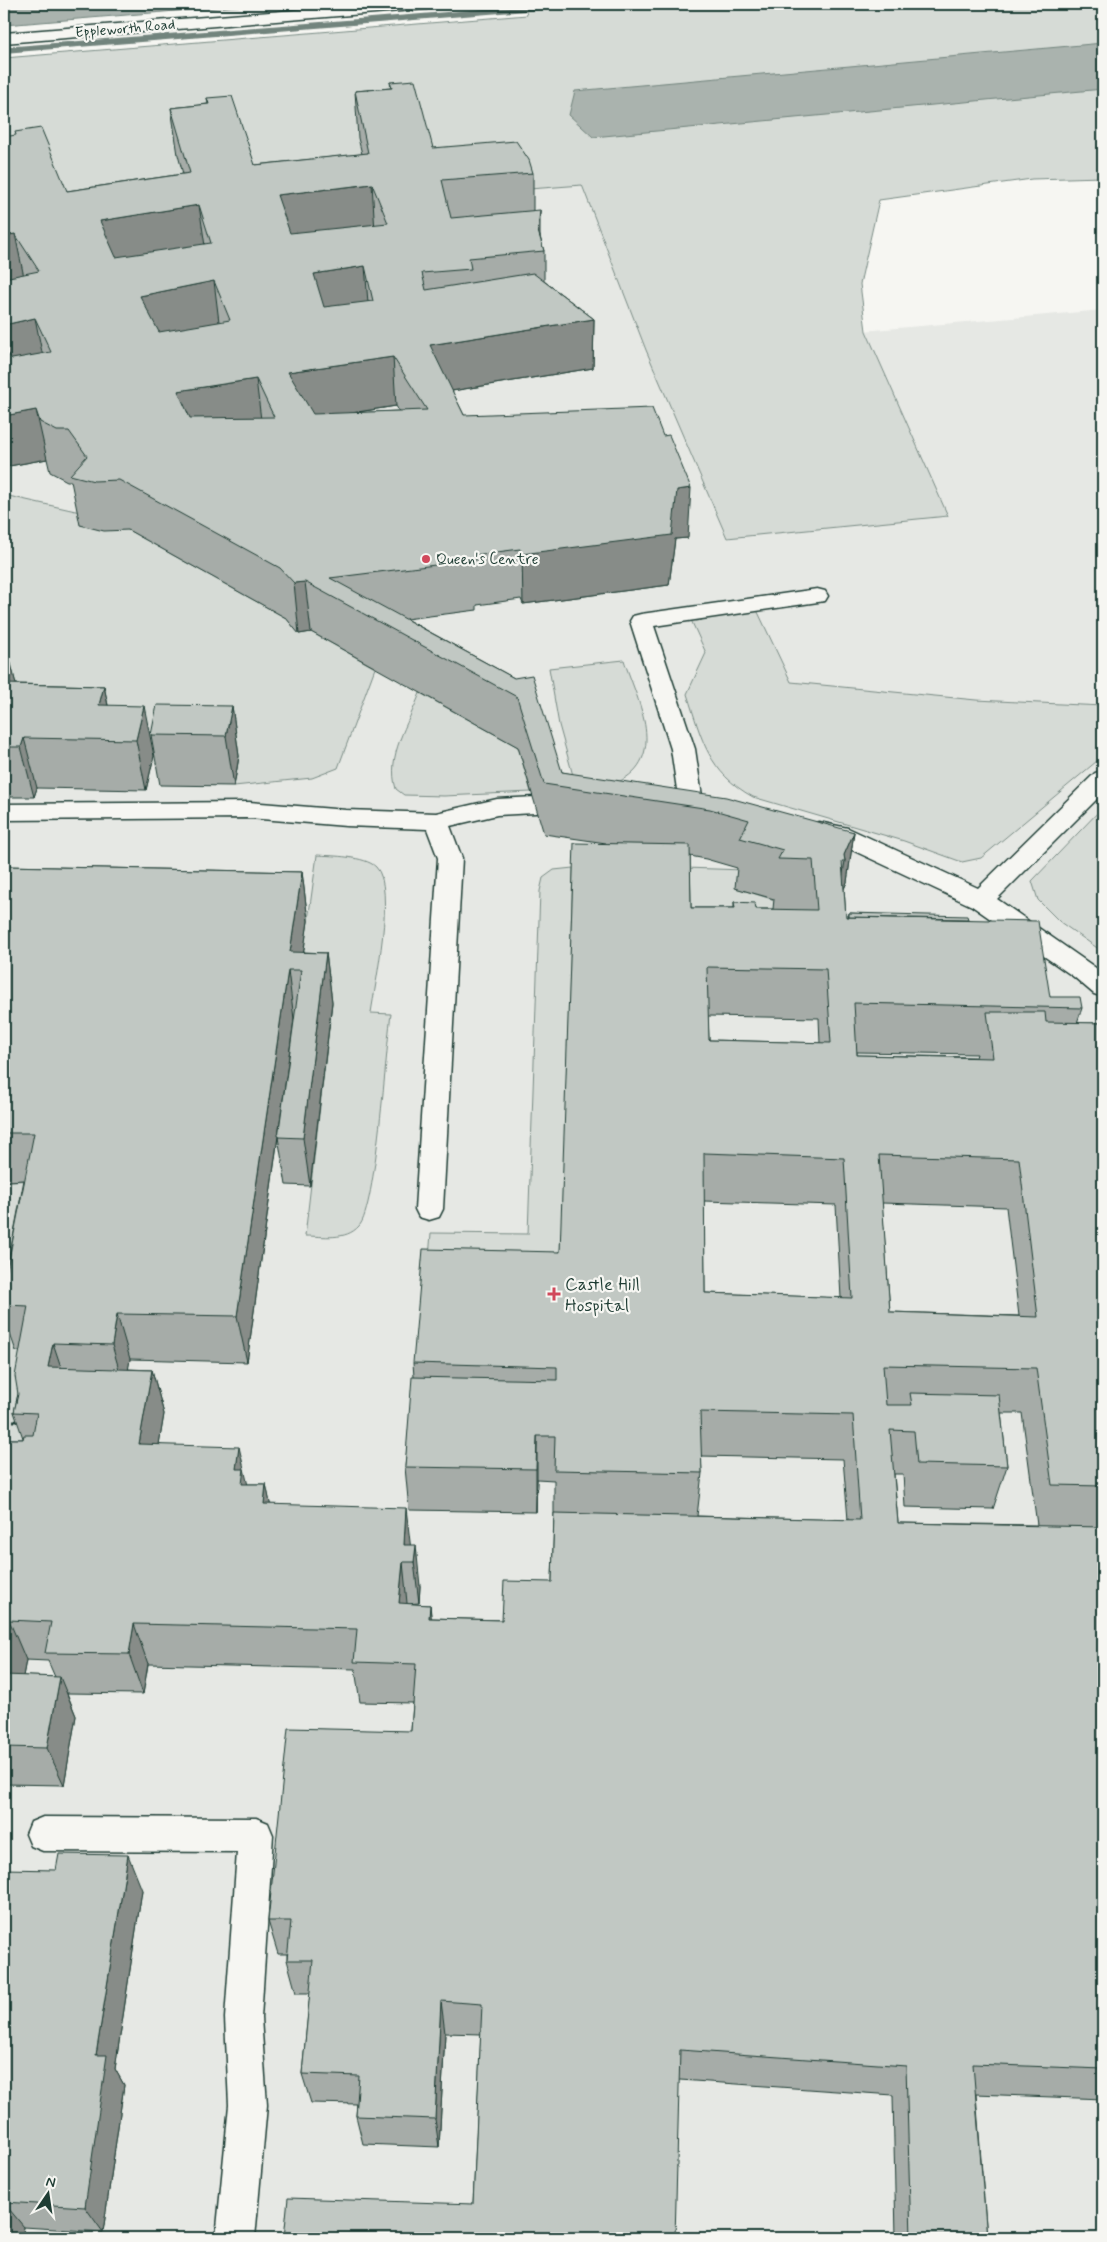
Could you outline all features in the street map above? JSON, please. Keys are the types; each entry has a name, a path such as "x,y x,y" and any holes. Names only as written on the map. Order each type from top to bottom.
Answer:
{"street":[{"name":"Eppleworth Road","path":"4,38 426,4"},
{"path":"692,811 683,749 641,621 817,596"},
{"path":"981,900 1103,779"},
{"path":"4,812 249,810 346,818 436,821 497,807 564,803 594,804"},
{"path":"429,1209 450,858 436,821"},
{"path":"799,827 839,834 981,900 1083,970 1103,988"},
{"path":"43,1834 256,1835 243,2018 248,2105 236,2238"}],"path":[{"path":"4,1421 22,1421"}],"shaded area":[{"path":"4,4 262,4 4,25"},
{"path":"575,4 1103,4 1103,177 1032,179 879,200 860,284 866,331 948,516 727,538 646,350 582,185 372,201 197,221 4,186 4,58 527,15 525,8"},
{"name":"Castle Hill Hospital","path":"528,15 646,350 1103,310 1103,2238 4,2238 4,58"},
{"path":"1103,43 1103,89 593,137 569,115 575,91"},
{"path":"4,495 89,514 128,530 286,618 299,633 311,632 375,668 338,768 312,778 234,786 239,756 154,756 4,692"},
{"path":"757,610 791,682 976,700 1103,706 1103,756 981,858 962,862 904,841 753,797 726,777 716,766 697,726 687,694 706,653 691,620"},
{"path":"624,660 645,724 646,741 643,756 636,769 622,780 606,786 577,790 559,725 549,668"},
{"path":"420,693 518,747 531,792 444,796 404,795 396,789 394,764 396,752 404,728"},
{"path":"1103,807 1103,952 1060,922 1038,900 1032,881"},
{"path":"317,855 348,857 371,863 376,867 382,878 384,915 380,960 371,1013 391,1014 380,1126 365,1213 359,1226 354,1231 334,1237 305,1236 332,1003 297,1001"},
{"path":"573,868 560,1298 426,1295 431,1233 528,1234 540,891 543,878 554,870"},
{"path":"685,868 744,870 736,888 807,910 810,960 688,957"},
{"path":"48,1180 16,1350 44,1352 32,1421 4,1482 4,1191 7,1181"}],"building":[{"path":"415,80 433,148 516,141 529,160 533,173 442,180 451,218 540,210 538,231 544,251 469,258 471,269 422,273 426,290 533,273 594,319 430,345 464,415 652,408 663,436 669,435 691,488 677,490 672,535 522,554 520,549 474,555 476,560 330,578 514,678 532,675 562,772 726,797 854,832 844,855 845,861 842,861 846,917 1038,921 1050,997 1080,997 1082,1008 854,1003 857,1055 993,1058 987,1012 1045,1012 1046,1022 1103,1023 1103,1486 1052,1485 1036,1368 883,1365 886,1405 912,1405 910,1393 999,1395 1007,1466 917,1464 914,1431 890,1430 898,1523 1103,1527 1103,2069 973,2064 987,2238 911,2238 906,2066 680,2050 675,2238 284,2238 288,2198 473,2204 482,2004 441,2001 435,2119 356,2116 359,2076 302,2074 313,1960 287,1960 291,1921 268,1921 288,1728 411,1731 416,1664 354,1662 357,1629 134,1624 129,1654 45,1653 51,1622 9,1620 4,1645 4,1439 23,1439 24,1435 33,1435 37,1413 14,1412 18,1394 15,1376 28,1306 4,1305 4,1284 34,1133 4,1133 4,866 302,872 290,952 326,953 303,1138 278,1137 301,970 288,970 237,1316 117,1314 112,1345 53,1343 48,1367 152,1370 139,1444 239,1447 236,1469 244,1469 242,1484 266,1484 264,1504 406,1508 404,1545 416,1545 414,1562 403,1562 399,1603 430,1605 429,1618 502,1620 504,1581 552,1582 554,1513 860,1520 853,1415 700,1412 702,1473 554,1470 555,1436 537,1436 536,1469 405,1467 412,1377 557,1380 557,1367 413,1363 423,1249 560,1252 574,843 690,845 691,908 735,908 734,902 755,903 756,909 817,910 813,860 778,859 783,850 740,838 749,820 710,809 544,784 517,697 305,582 294,583 280,568 119,480 94,481 70,475 87,456 69,431 57,431 40,422 36,410 4,416 4,349 12,359 51,352 35,318 4,325 4,278 39,271 15,234 4,236 4,137 16,135 15,132 41,128 67,191 190,173 171,108 209,104 207,98 232,96 255,165 368,153 355,91 392,88 390,82","holes":["372,184 388,223 290,233 277,195","199,205 211,243 116,257 100,221","365,266 373,301 324,307 314,274","214,281 230,320 159,332 140,296","393,357 427,410 313,414 288,372","256,379 274,417 190,418 178,391","707,967 826,969 831,1043 709,1040","704,1153 844,1158 852,1298 705,1293","879,1155 1019,1159 1038,1317 890,1312"]},
{"path":"4,684 104,686 99,705 144,706 136,740 24,738 21,747 4,747"},
{"path":"157,705 232,706 226,736 151,735"},
{"path":"849,913 967,916 968,919 849,917"},
{"path":"4,1675 60,1677 47,1748 4,1747"},
{"path":"59,1854 128,1855 96,2055 107,2055 85,2207 4,2202 4,1869 56,1870"}],"waterway":[{"path":"4,50 576,4"}],"place":[{"name":"Queen's Centre","path":"426,559"},
{"name":"Castle Hill Hospital","path":"554,1294"}]}
